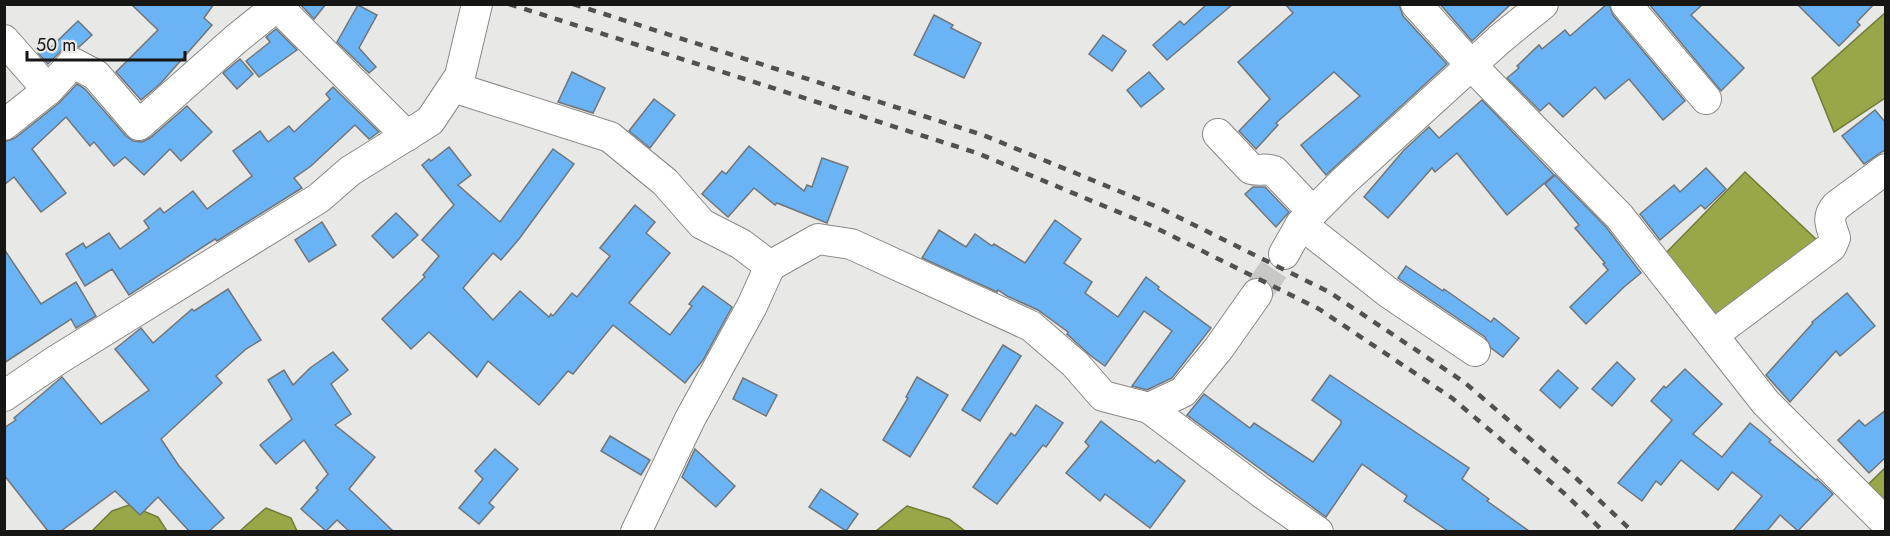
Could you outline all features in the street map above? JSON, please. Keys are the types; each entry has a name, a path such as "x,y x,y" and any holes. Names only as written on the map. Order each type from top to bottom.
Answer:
{"street":[{"path":"4,396 57,360 319,198 350,171 430,121 460,76 477,4"},
{"path":"1416,4 1471,65 1619,216 1766,403 1886,523"},
{"path":"1284,254 1307,218 1344,181 1471,65 1543,4"},
{"path":"1626,4 1706,99"},
{"path":"4,125 48,90 74,63 96,75 139,125 277,6 407,136"},
{"path":"4,40 48,90"},
{"path":"453,87 610,137 665,182 702,224 741,244 770,266"},
{"path":"1218,134 1251,169 1274,171 1307,218 1389,293 1475,351"},
{"path":"1713,335 1831,247 1835,238 1830,213 1886,169"},
{"path":"636,531 690,419 752,306 770,266 818,239 851,244 1031,326 1075,364 1103,396 1149,408 1262,494 1318,531"},
{"path":"1149,408 1183,392 1219,348 1257,294"}],"shaded area":[{"path":"1885,13 1885,98 1834,132 1812,78"},
{"path":"1745,172 1819,242 1720,320 1661,258"},
{"path":"1885,468 1885,526 1855,497"},
{"path":"129,505 158,517 167,531 91,532 112,511"},
{"path":"907,506 949,519 965,531 876,531"},
{"path":"266,508 291,518 297,531 240,531"}],"building":[{"path":"131,4 214,4 204,18 212,25 161,83 141,100 116,72 158,30"},
{"path":"300,4 326,4 314,19"},
{"path":"1207,4 1233,4 1167,60 1153,45 1180,21 1184,25"},
{"path":"1285,4 1399,4 1403,16 1447,64 1326,175 1301,145 1360,96 1334,72 1276,123 1278,125 1256,149 1239,131 1270,99 1238,62 1293,13"},
{"path":"1440,4 1511,4 1472,41"},
{"path":"1607,4 1613,15 1685,101 1663,120 1629,79 1605,99 1595,87 1563,117 1549,103 1540,111 1507,78 1539,45 1542,49 1565,30 1570,36"},
{"path":"1649,4 1703,4 1691,15 1744,68 1721,91"},
{"path":"1797,4 1874,4 1857,22 1860,25 1839,46"},
{"path":"358,5 377,15 359,48 376,67 369,73 337,42"},
{"path":"934,15 953,25 951,28 981,43 964,78 914,55"},
{"path":"78,21 92,35 79,47 69,46 61,51 48,64 38,53 47,44 50,48"},
{"path":"276,29 297,50 259,77 246,61 270,42 266,37"},
{"path":"1103,35 1126,51 1112,71 1089,54"},
{"path":"240,59 253,74 237,89 223,73"},
{"path":"572,72 605,88 593,113 558,102"},
{"path":"1149,72 1164,89 1141,107 1127,90"},
{"path":"77,84 85,89 133,141 142,142 150,138 187,106 212,132 181,161 170,149 144,175 125,157 114,166 94,142 90,146 66,117 32,149 66,193 41,212 14,177 4,185 4,142 15,138 59,103"},
{"path":"333,87 379,132 369,139 355,125 311,166 294,178 302,188 217,241 215,239 129,295 112,269 85,286 66,254 83,243 86,248 109,233 120,249 149,228 144,221 160,208 164,213 193,191 207,209 252,176 233,151 260,131 268,142 289,126 294,132 330,99 326,94"},
{"path":"654,99 675,115 650,148 629,131"},
{"path":"1482,100 1554,175 1507,215 1457,153 1435,172 1432,168 1388,218 1364,197 1404,150 1429,127 1439,138"},
{"path":"1875,110 1886,123 1886,149 1864,164 1842,136"},
{"path":"749,146 804,191 807,185 812,187 822,158 848,167 827,223 777,203 775,205 754,188 728,217 702,194 722,171 726,174"},
{"path":"449,147 471,175 458,185 500,222 553,149 574,164 501,260 493,253 463,288 493,320 520,291 549,317 551,314 553,316 572,293 577,297 610,256 600,248 635,205 655,222 646,233 670,253 629,303 670,335 692,306 689,304 703,286 732,307 703,360 685,383 613,325 573,374 568,371 539,405 488,361 477,377 429,332 411,349 382,319 425,277 423,275 439,256 422,240 454,205 422,165"},
{"path":"1706,168 1726,189 1705,209 1701,205 1660,240 1640,214 1674,185 1680,192"},
{"path":"1555,175 1606,227 1641,273 1586,324 1570,307 1608,270 1603,264 1605,263 1575,228 1579,225 1545,184"},
{"path":"1253,187 1265,187 1289,212 1276,227 1245,194"},
{"path":"396,213 418,235 393,258 372,236"},
{"path":"1055,220 1081,239 1064,263 1092,282 1085,293 1118,317 1146,277 1159,287 1158,289 1211,328 1172,378 1147,390 1132,386 1172,331 1144,311 1105,366 1067,334 1068,332 1038,310 998,290 997,292 922,258 939,230 966,247 975,234 992,246 994,244 1025,263"},
{"path":"322,222 336,245 309,262 295,240"},
{"path":"4,249 41,304 76,282 96,316 76,328 71,319 4,363"},
{"path":"1406,266 1491,322 1494,318 1519,338 1503,357 1491,348 1485,337 1398,278"},
{"path":"228,289 261,340 246,349 216,376 222,383 161,439 179,466 224,518 209,531 189,531 158,497 140,515 115,491 61,531 48,531 4,475 4,428 16,420 14,418 62,377 101,424 149,390 115,349 141,328 153,343 192,309 194,311"},
{"path":"1847,293 1875,326 1840,356 1836,351 1790,402 1766,375 1812,322"},
{"path":"1003,345 1021,356 980,421 962,410"},
{"path":"333,352 348,370 331,384 351,414 335,425 375,457 349,489 393,531 349,531 337,520 326,531 301,509 318,490 316,488 328,474 304,440 276,464 260,445 292,419 268,380 284,370 293,385 310,368"},
{"path":"1617,362 1635,379 1612,406 1592,389"},
{"path":"1685,369 1722,404 1693,434 1722,457 1750,423 1771,440 1769,442 1833,494 1798,531 1780,515 1767,531 1733,531 1762,496 1732,472 1718,490 1681,460 1661,485 1656,481 1642,501 1618,483 1672,420 1651,401 1664,386 1666,388"},
{"path":"1558,370 1578,388 1560,408 1540,390"},
{"path":"1330,375 1469,468 1462,479 1489,499 1487,501 1529,531 1448,531 1404,501 1407,496 1362,464 1326,517 1187,415 1204,394 1250,428 1254,423 1313,462 1341,424 1341,421 1312,400"},
{"path":"917,377 948,395 910,457 883,440 908,398 906,397"},
{"path":"743,378 777,395 766,416 733,399"},
{"path":"1036,405 1063,423 1046,447 1043,445 997,504 973,487 1011,433 1015,436"},
{"path":"1886,410 1886,457 1869,473 1838,440 1859,420 1865,426"},
{"path":"1101,421 1155,463 1158,460 1185,481 1150,528 1105,494 1100,501 1066,473 1089,446 1085,442"},
{"path":"610,436 650,460 641,475 601,451"},
{"path":"495,449 518,469 489,503 494,507 479,524 459,508 483,479 475,471"},
{"path":"695,449 735,486 716,507 682,477"},
{"path":"821,489 858,514 846,531 809,507"}],"tunnel":[{"path":"1257,294 1284,254"}],"railway":[{"path":"509,4 977,153 1152,226 1319,309 1452,398 1565,494 1604,532"},
{"path":"573,4 983,135 1160,208 1329,292 1464,382 1577,479 1633,532"}]}
